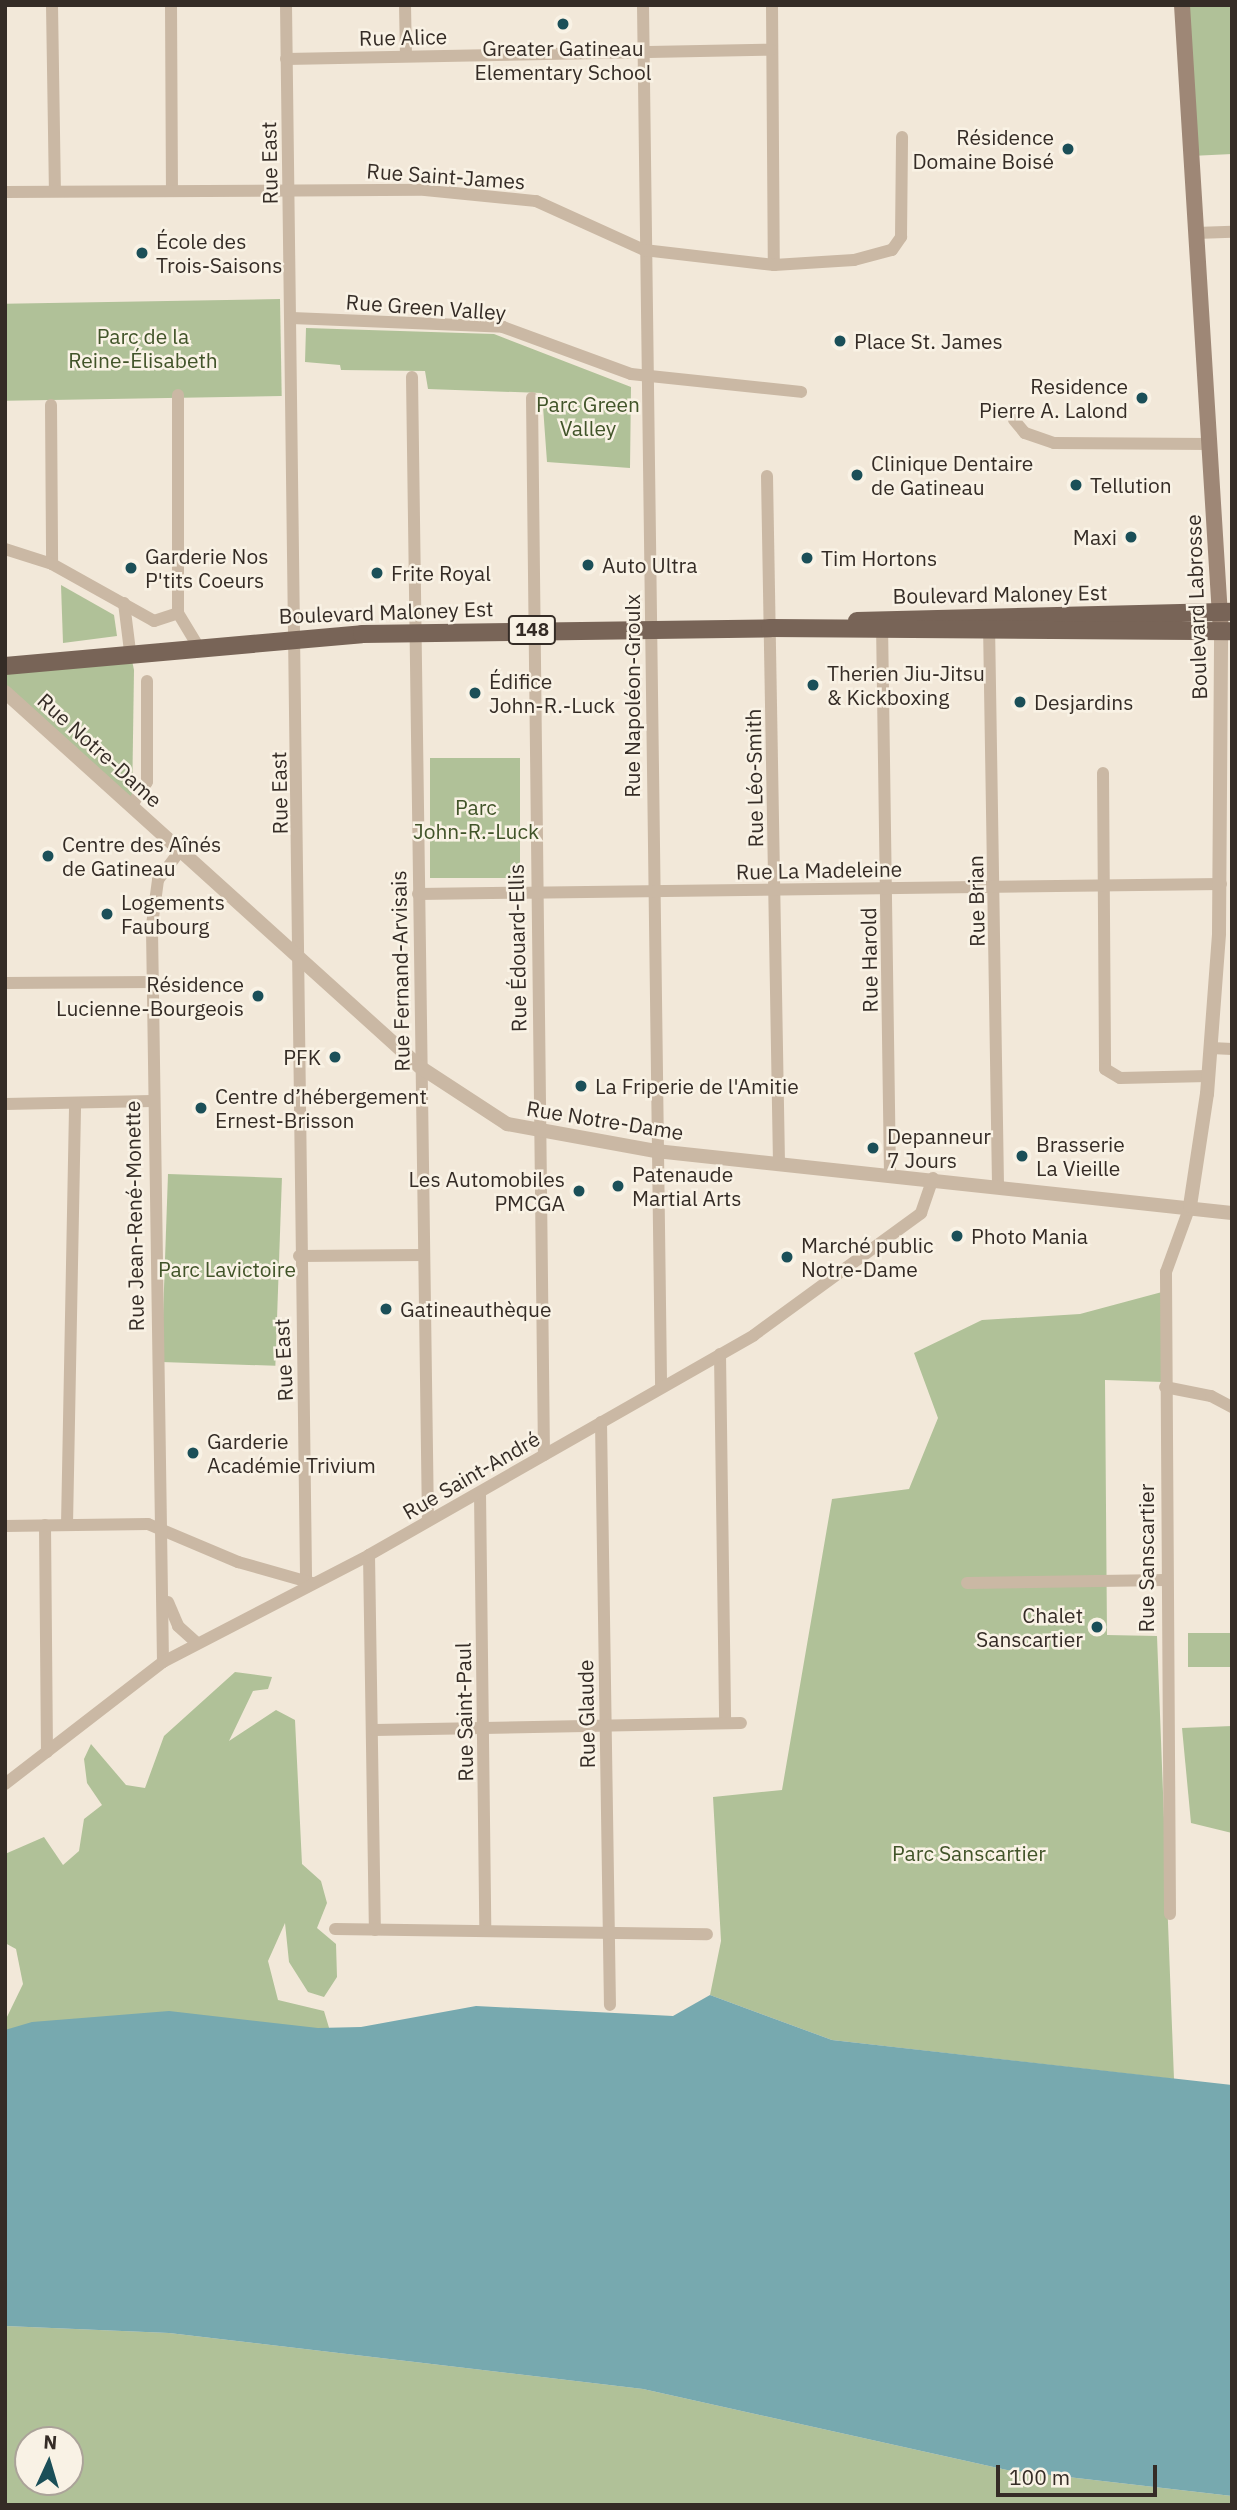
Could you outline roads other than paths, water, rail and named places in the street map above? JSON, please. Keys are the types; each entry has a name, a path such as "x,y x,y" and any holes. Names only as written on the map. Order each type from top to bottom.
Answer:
{"main road":[{"name":"Boulevard Labrosse","path":"1182,5 1209,444 1226,632"},
{"name":"Boulevard Maloney Est","path":"989,625 1226,612"},
{"name":"Boulevard Maloney Est","path":"5,666 197,645 295,637 415,632 989,625 1226,632"}],"street":[{"path":"52,5 55,190"},
{"path":"171,5 173,190"},
{"name":"Rue East","path":"286,5 301,957 299,1256 310,1582"},
{"path":"405,5 406,57"},
{"name":"Rue Napoléon-Groulx","path":"643,5 644,250 661,1387"},
{"path":"772,5 774,265"},
{"name":"Rue Alice","path":"286,59 771,50"},
{"name":"Rue Saint-James","path":"5,192 289,187 425,190 536,201 644,250 774,265 854,260 892,250 901,237 902,137"},
{"path":"1196,233 1232,232"},
{"name":"Rue Green Valley","path":"292,318 503,327 647,376 801,392"},
{"name":"Rue Fernand-Arvisais","path":"412,377 428,1521"},
{"path":"178,395 178,613 197,645"},
{"name":"Rue Édouard-Ellis","path":"532,398 544,1455"},
{"path":"51,405 52,564"},
{"path":"1014,420 1026,433 1054,443 1209,444"},
{"name":"Rue Léo-Smith","path":"767,476 779,1164"},
{"path":"5,549 52,564 154,621 178,613"},
{"path":"124,603 130,651"},
{"name":"Rue Brian","path":"989,625 998,1185"},
{"name":"Rue Harold","path":"882,626 890,1174"},
{"name":"Boulevard Labrosse","path":"1190,1206 1211,1048 1221,884 1226,632"},
{"path":"131,805 147,782 147,681"},
{"name":"Rue Notre-Dame","path":"5,692 420,1067 481,1111 539,1134 656,1151 933,1178 1232,1213"},
{"path":"1103,773 1102,886 1108,1074 1208,1076"},
{"name":"Rue Jean-René-Monette","path":"163,1662 164,1588 152,1101 152,982 155,889 180,851"},
{"name":"Rue La Madeleine","path":"418,894 1221,884"},
{"path":"5,983 152,982"},
{"path":"1211,1048 1232,1049"},
{"path":"5,1104 152,1101"},
{"path":"67,1525 75,1103"},
{"name":"Rue Saint-André","path":"5,1784 163,1662 310,1582 369,1555 720,1354 921,1213 933,1178"},
{"name":"Rue Sanscartier","path":"1170,1914 1165,1580 1166,1272 1190,1206"},
{"path":"299,1256 424,1255"},
{"path":"720,1354 725,1723"},
{"path":"1165,1387 1212,1395 1232,1407"},
{"name":"Rue Glaude","path":"601,1422 610,2005"},
{"name":"Rue Saint-Paul","path":"480,1493 485,1931"},
{"path":"5,1525 161,1528 238,1562 310,1582"},
{"path":"45,1525 47,1752"},
{"path":"369,1555 375,1730 375,1930"},
{"path":"967,1583 1165,1580"},
{"name":"Rue Jean-René-Monette","path":"164,1588 171,1616 197,1643"},
{"path":"375,1730 741,1723"},
{"path":"335,1929 706,1934"}],"water":[{"path":"710,1995 832,2040 1232,2085 1232,2496 1007,2470 643,2389 169,2333 5,2326 5,2030 32,2022 169,2011 318,2028 361,2027 476,2006 673,2016"}],"place":[{"name":"Greater Gatineau Elementary School","path":"563,24"},
{"name":"Résidence Domaine Boisé","path":"1068,149"},
{"name":"École des Trois-Saisons","path":"142,253"},
{"name":"Place St. James","path":"840,341"},
{"name":"Residence Pierre A. Lalond","path":"1142,398"},
{"name":"Clinique Dentaire de Gatineau","path":"857,475"},
{"name":"Tellution","path":"1076,485"},
{"name":"Maxi","path":"1131,537"},
{"name":"Tim Hortons","path":"807,558"},
{"name":"Auto Ultra","path":"588,565"},
{"name":"Garderie Nos P'tits Coeurs","path":"131,568"},
{"name":"Frite Royal","path":"377,573"},
{"name":"Therien Jiu-Jitsu & Kickboxing","path":"813,685"},
{"name":"Édifice John-R.-Luck","path":"475,693"},
{"name":"Desjardins","path":"1020,702"},
{"name":"Centre des Aînés de Gatineau","path":"48,856"},
{"name":"Logements Faubourg","path":"107,914"},
{"name":"Résidence Lucienne-Bourgeois","path":"258,996"},
{"name":"PFK","path":"335,1057"},
{"name":"La Friperie de l'Amitie","path":"581,1086"},
{"name":"Centre d’hébergement Ernest-Brisson","path":"201,1108"},
{"name":"Depanneur 7 Jours","path":"873,1148"},
{"name":"Brasserie La Vieille","path":"1022,1156"},
{"name":"Patenaude Martial Arts","path":"618,1186"},
{"name":"Les Automobiles PMCGA","path":"579,1191"},
{"name":"Photo Mania","path":"957,1236"},
{"name":"Marché public Notre-Dame","path":"787,1257"},
{"name":"Gatineauthèque","path":"386,1309"},
{"name":"Garderie Académie Trivium","path":"193,1453"},
{"name":"Chalet Sanscartier","path":"1097,1627"}],"park label":[{"name":"Parc de la Reine-Élisabeth","path":"143,348"},
{"name":"Parc Green Valley","path":"588,416"},
{"name":"Parc John-R.-Luck","path":"476,819"},
{"name":"Parc Lavictoire","path":"227,1269"},
{"name":"Parc Sanscartier","path":"969,1853"}]}
